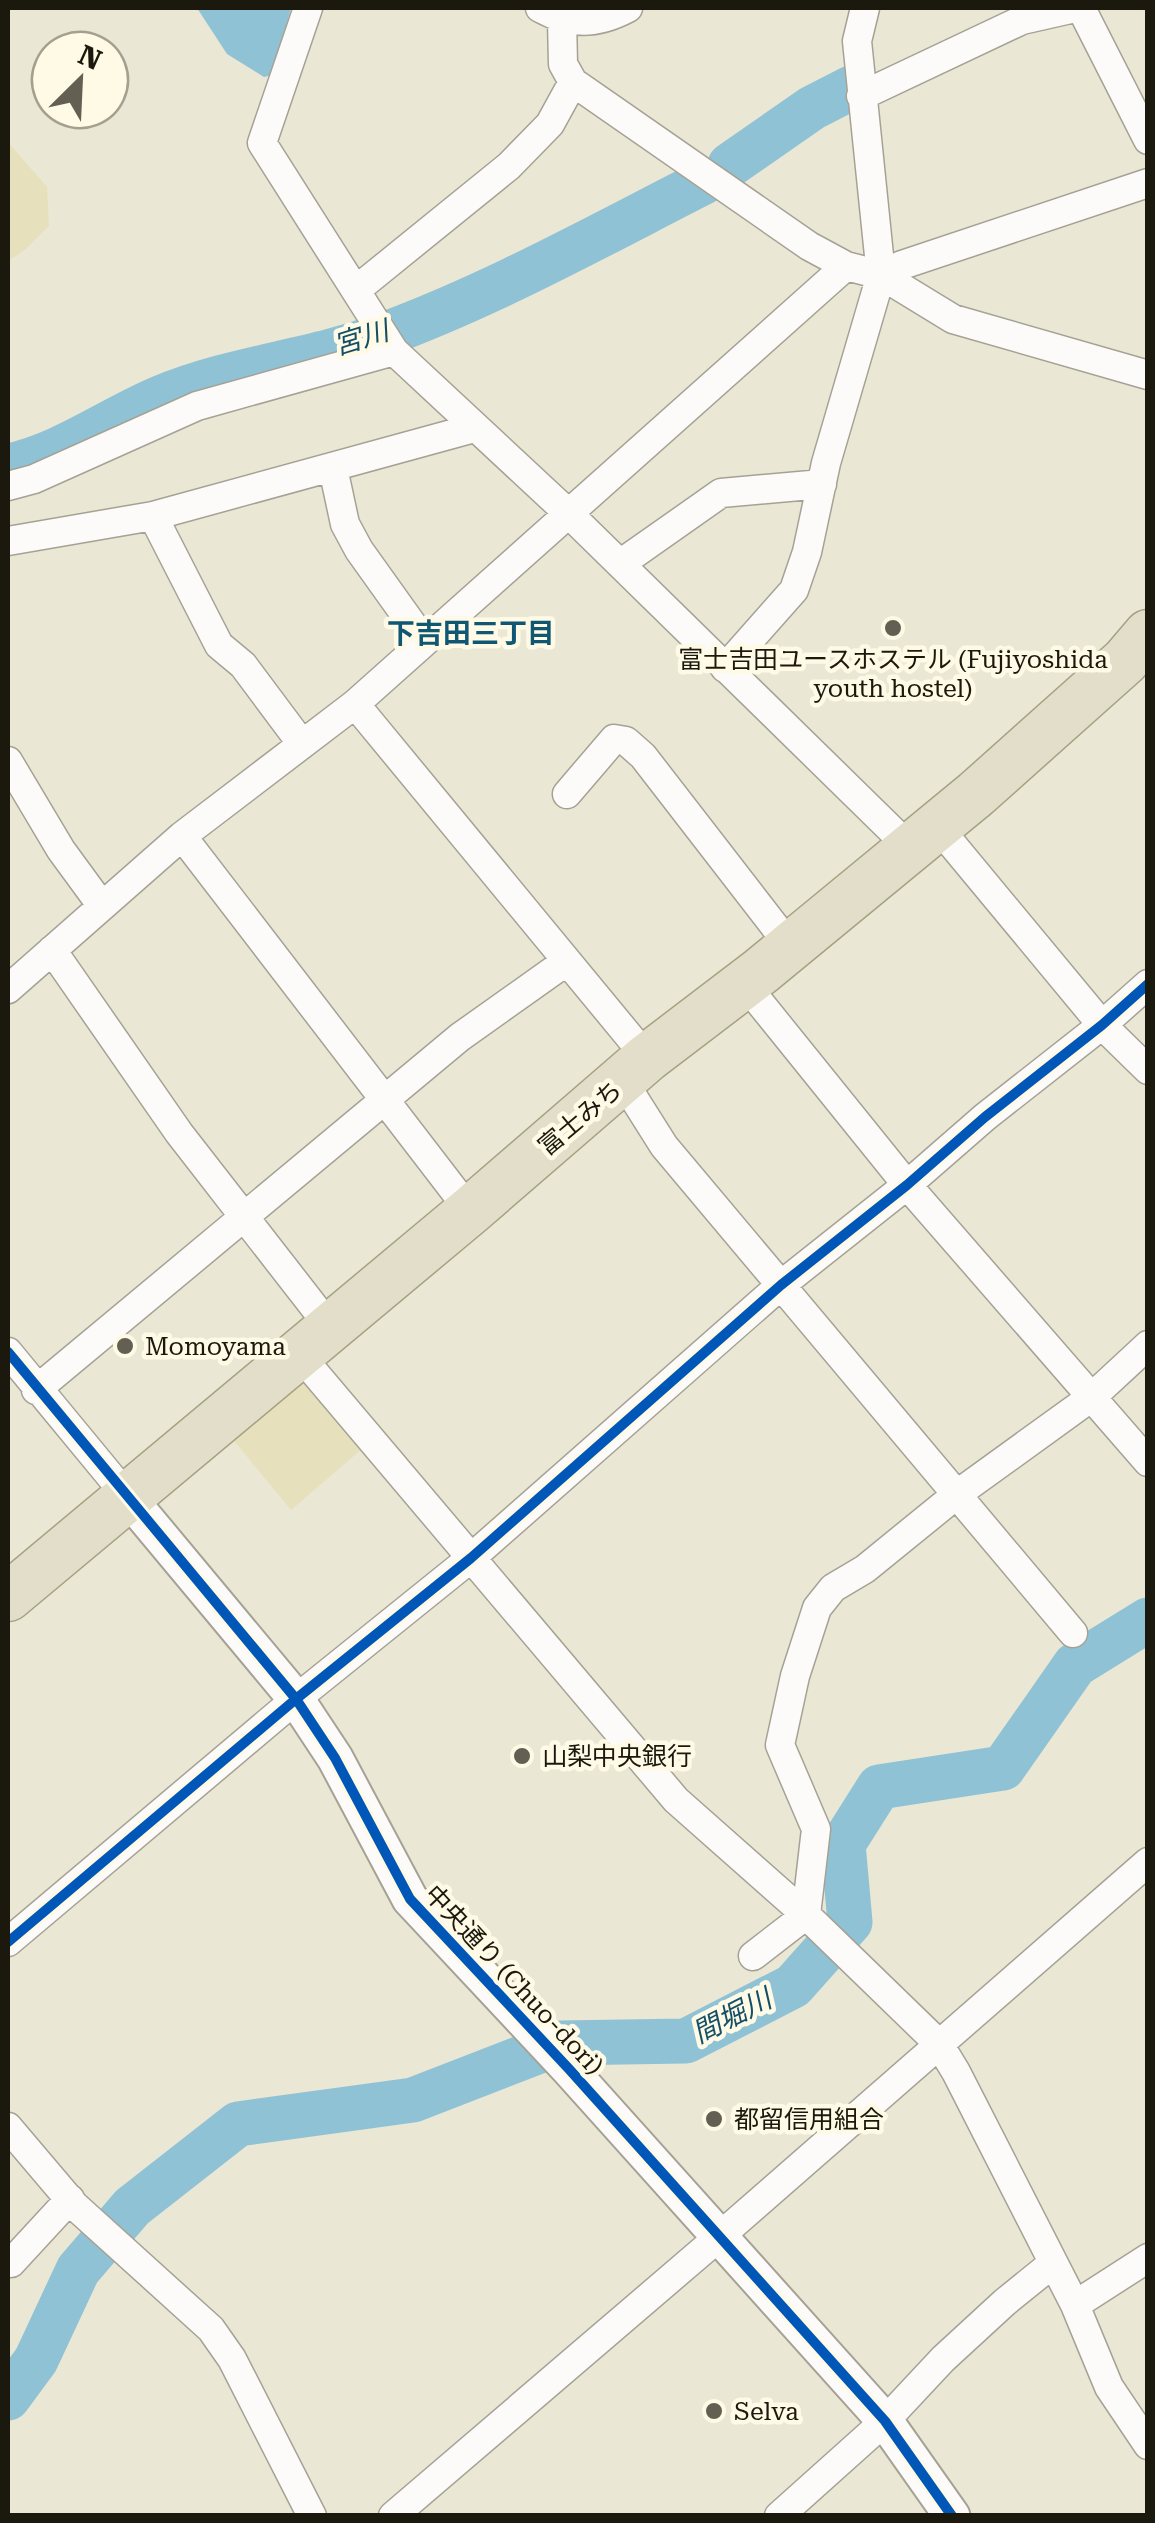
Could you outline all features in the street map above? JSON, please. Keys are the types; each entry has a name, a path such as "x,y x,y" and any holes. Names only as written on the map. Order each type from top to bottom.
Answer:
{"highway":[{"name":"富士みち","path":"8,1597 635,1070 924,837 1125,661 1148,634"}],"street":[{"path":"308,8 262,143 392,348 567,512 725,668 924,837 1148,1070"},
{"path":"628,8 579,22 551,14 563,64 572,82 809,246 846,266 881,275 953,319 1148,375"},
{"path":"725,668 794,590 881,275 857,40 864,8"},
{"path":"861,96 1022,20 1078,8 1148,140"},
{"path":"363,301 550,124 572,82"},
{"path":"881,275 1148,183"},
{"path":"8,989 182,836 354,704 846,266"},
{"path":"8,486 34,479 197,406 392,348"},
{"path":"8,541 153,516 474,428"},
{"path":"332,468 345,524 358,550 424,641"},
{"path":"620,564 721,493 822,484"},
{"path":"153,516 219,645 243,665 302,744"},
{"path":"354,704 567,961 635,1070 664,1146 1073,1633"},
{"path":"567,794 614,740 626,741 643,756 790,946"},
{"path":"8,760 61,850 102,906"},
{"path":"182,836 470,1212"},
{"path":"52,950 179,1134 244,1216 314,1340 470,1558 676,1800 806,1915 938,2044 956,2072 1074,2305 1109,2387 1148,2444"},
{"path":"36,1390 460,1037 567,961"},
{"path":"744,984 907,1186 1148,1462"},
{"path":"8,1942 470,1558 781,1285 907,1186 1148,984"},
{"path":"753,1956 806,1915 816,1829 780,1745 795,1676 816,1608 833,1588 865,1570 956,1495 1093,1396 1148,1346"},
{"name":"中央通り (Chuo-dori)","path":"8,1352 296,1700 335,1758 410,1899 885,2421 952,2516"},
{"path":"393,2516 1148,1862"},
{"path":"8,2127 73,2202 211,2329 232,2359 312,2516"},
{"path":"8,2259 11,2263 73,2202"},
{"path":"1074,2305 1148,2258"},
{"path":"779,2516 885,2421 943,2359 1052,2264"}],"shaded area":[{"path":"8,142 47,187 49,226 8,261"},
{"path":"295,1368 363,1448 291,1510 221,1425"}],"water":[{"path":"197,8 291,8 273,75 264,77 227,54"}],"waterway":[{"name":"宮川","path":"730,165 812,108 851,88"},
{"name":"宮川","path":"8,466 48,454 141,406 187,388 353,345 422,320 544,264 704,182"},
{"name":"間堀川","path":"8,2398 36,2360 78,2270 132,2207 238,2124 413,2100 560,2043 686,2041 793,1986 850,1922 843,1844 879,1787 1003,1768 1075,1665 1148,1620"}],"cycle path":[{"path":"8,1942 296,1699 471,1558 781,1285 1148,984"},
{"path":"8,1352 296,1699 335,1758 410,1899 569,2069 885,2421 952,2516"}],"place":[{"name":"富士吉田ユースホステル (Fujiyoshida youth hostel)","path":"893,628"},
{"name":"Momoyama","path":"125,1346"},
{"name":"山梨中央銀行","path":"522,1756"},
{"name":"都留信用組合","path":"714,2119"},
{"name":"Selva","path":"714,2411"}],"district":[{"name":"下吉田三丁目","path":"471,633"}]}
